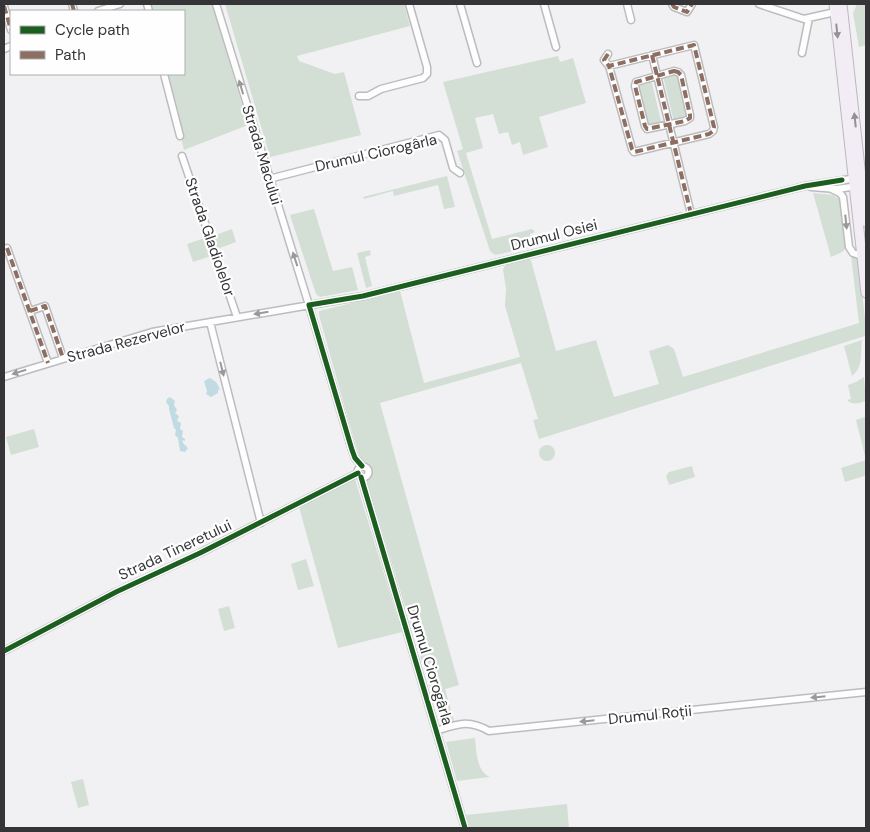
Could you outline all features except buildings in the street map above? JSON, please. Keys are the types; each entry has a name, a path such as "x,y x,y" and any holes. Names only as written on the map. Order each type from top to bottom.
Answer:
{"main road":[{"path":"842,4 843,50 858,182 866,293"},
{"path":"834,8 843,50"},
{"path":"858,182 866,222"}],"street":[{"path":"101,10 120,4"},
{"name":"Strada Macului","path":"216,4 310,305"},
{"path":"358,96 368,96 381,89 423,78 427,72 409,4"},
{"path":"460,4 477,63"},
{"path":"544,4 556,47"},
{"path":"627,4 631,20"},
{"path":"672,4 674,7 686,12 689,11 692,4"},
{"path":"759,4 804,19 834,8"},
{"path":"4,6 10,27"},
{"path":"802,53 809,18"},
{"path":"608,54 604,60 609,66 620,111 633,151 636,153 709,134 714,129 694,45 609,66"},
{"path":"652,55 691,214"},
{"path":"674,71 681,75 690,116 687,120 669,125 649,129 645,126 635,84 637,80 674,71"},
{"path":"164,75 180,136"},
{"name":"Drumul Ciorogârla","path":"270,180 439,135 445,140 453,168 460,173"},
{"name":"Strada Gladiolelor","path":"182,156 237,317"},
{"name":"Drumul Osiei","path":"310,305 363,296 804,186 858,182"},
{"name":"Drumul Osiei","path":"804,186 829,188 858,182"},
{"path":"829,188 843,197 849,247 853,253 862,256"},
{"path":"7,248 48,363"},
{"path":"306,295 312,301 320,304"},
{"path":"310,305 352,450 362,466 368,469 369,473 362,475 358,470 362,466"},
{"name":"Strada Rezervelor","path":"4,377 152,332 310,305"},
{"path":"30,311 45,306 63,358"},
{"path":"210,322 261,523"},
{"name":"Drumul Ciorogârla","path":"362,475 370,510 463,827"},
{"name":"Strada Tineretului","path":"4,651 116,592 196,556 362,475"},
{"name":"Drumul Roții","path":"436,730 468,723 475,724 489,731 866,692"}],"shaded area":[{"path":"149,4 212,4 248,125 184,150 166,75 185,75 185,10 151,10"},
{"path":"225,4 404,4 410,26 297,56 299,61 335,74 344,72 361,135 270,157"},
{"path":"857,4 866,4 866,45 859,47 853,13"},
{"path":"558,56 560,62 573,58 586,103 539,117 548,147 523,155 520,142 512,145 508,132 499,134 493,114 475,118 483,148 466,153 492,239 532,229 535,232 530,234 531,238 536,236 539,246 495,255 490,251 457,151 463,149 443,82"},
{"path":"677,75 687,115 686,118 674,122 663,76"},
{"path":"651,79 662,125 651,127 647,125 638,85"},
{"path":"447,176 455,207 444,209 438,185 394,196 393,191 364,199 363,197"},
{"path":"813,193 833,195 841,200 847,246 842,252 831,257"},
{"path":"314,209 333,271 352,267 358,290 320,297 316,294 290,215"},
{"path":"232,229 236,242 217,249 213,236"},
{"path":"208,237 214,255 193,262 187,244"},
{"path":"370,250 371,255 365,257 372,286 366,288 357,253"},
{"path":"851,256 856,257 859,261 866,329 865,336 539,439 533,420 538,419 521,363 380,403 459,685 445,689 455,724 442,728 348,419 319,311 400,291 424,383 520,357 505,306 506,289 503,269 507,263 530,257 556,351 596,340 614,397 659,384 649,351 668,345 674,349 683,377 859,323"},
{"path":"862,340 860,364 852,376 844,346"},
{"path":"864,377 866,401 856,404 849,402 847,400 851,399 848,385"},
{"path":"866,418 866,460 856,420"},
{"path":"34,429 39,447 11,455 6,437"},
{"path":"547,445 553,447 555,453 553,459 547,461 541,459 539,453 541,447"},
{"path":"866,460 866,474 845,482 841,468"},
{"path":"692,466 695,477 669,485 666,476 669,472"},
{"path":"355,479 402,632 338,648 299,507"},
{"path":"306,559 314,586 298,590 291,564"},
{"path":"229,606 235,628 224,631 218,609"},
{"path":"475,738 480,766 482,771 490,777 457,781 446,742"},
{"path":"83,779 89,805 78,808 71,782"},
{"path":"567,804 569,828 470,828 466,815"}],"water":[{"path":"210,378 216,382 220,389 218,393 211,397 206,394 204,381"},
{"path":"170,397 175,401 174,405 177,410 175,413 179,416 177,421 181,423 180,429 183,431 182,437 185,441 182,440 188,448 185,452 180,451 178,438 175,435 176,430 166,402"}],"marked path":[{"path":"72,4 74,10"},
{"path":"672,4 674,7 687,12 692,4"},
{"path":"4,6 10,27"},
{"path":"608,54 604,60 609,66 694,45 714,127 713,131 709,134 634,152 609,66"},
{"path":"652,55 691,214"},
{"path":"674,71 681,75 690,118 685,121 647,129 635,86 636,82 674,71"},
{"path":"7,248 48,363"},
{"path":"30,311 45,306 63,358"}],"cycle path":[{"path":"362,466 355,458 352,450 309,305 363,296 805,186 842,180"},
{"path":"4,651 116,592 200,553 358,473"},
{"path":"361,477 465,828"}]}
